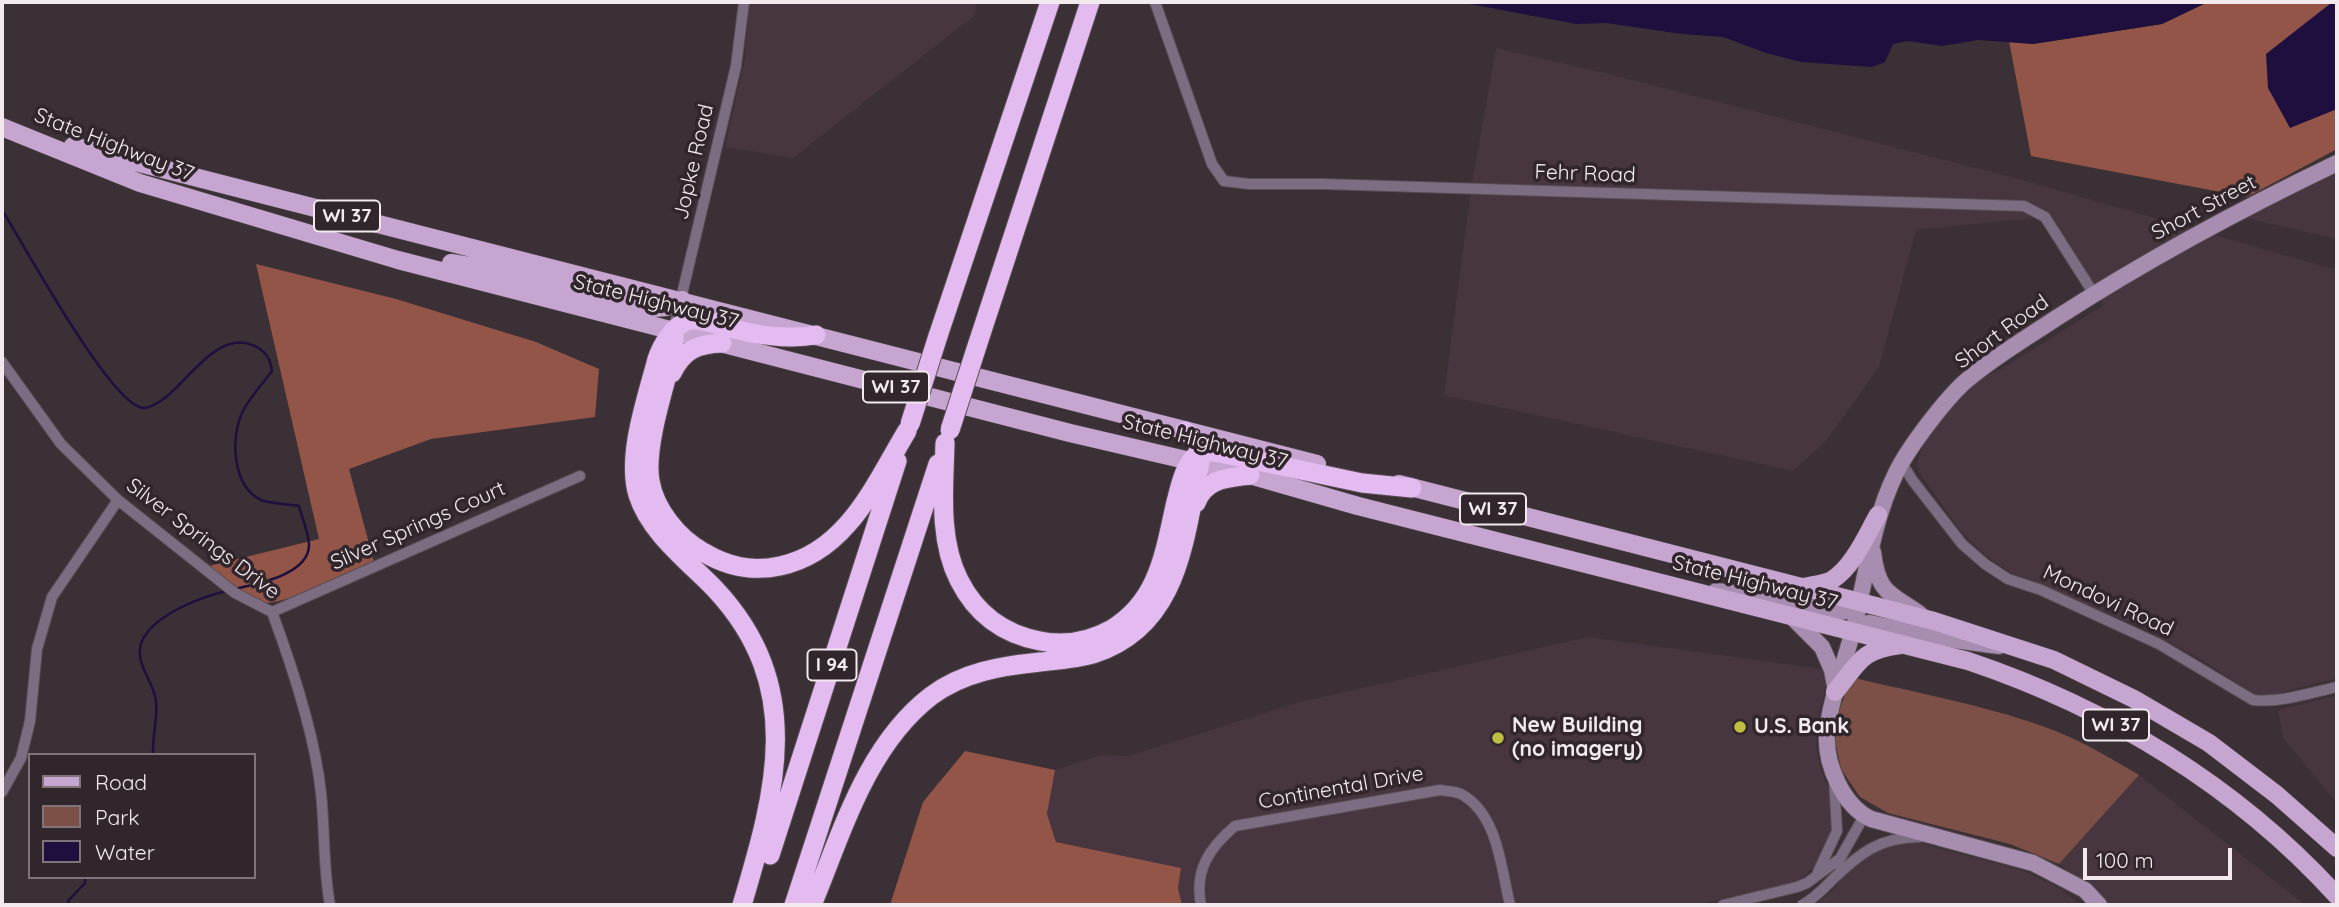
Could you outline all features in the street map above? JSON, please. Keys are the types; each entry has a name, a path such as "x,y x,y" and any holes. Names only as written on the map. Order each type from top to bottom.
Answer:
{"highway":[{"name":"I 94","path":"753,905 938,336 1051,2"},
{"name":"I 94","path":"794,905 1090,2"},
{"path":"742,905 763,836 773,784 774,713 766,673 760,653 735,613 646,515 637,493 635,454 662,347 674,330 685,322 693,319 743,332 782,338 816,335"},
{"path":"674,330 674,350 649,468 650,482 667,519 678,533 701,551 727,564 750,569 791,564 829,544 859,510 908,427"},
{"path":"660,407 681,356 700,345 722,343"},
{"path":"1184,541 1197,459 1196,439 1185,431"},
{"path":"947,437 944,496 946,534 950,557 967,595 979,611 1007,631 1057,644 1080,642 1100,636 1126,620 1149,594 1159,573 1180,489 1197,459 1218,453 1362,483 1412,488"},
{"path":"812,905 868,775 891,737 913,712 944,688 971,675 1009,665 1086,655 1107,648 1126,637 1164,600 1174,578 1198,497 1213,481 1250,475"}],"main road":[{"name":"State Highway 37","path":"7,129 1928,620 2054,660 2143,704 2200,737 2277,794 2337,848"},
{"name":"State Highway 37","path":"7,129 140,183 398,260 1070,433 1197,459 1378,511 1968,661 2096,714 2181,762 2274,834 2337,896"},
{"path":"398,260 437,261 507,271 653,308 670,306 682,300"},
{"path":"1801,587 1824,583 1837,576 1849,562 1878,515"},
{"path":"1835,691 1866,655 1885,647 1906,645"}],"street":[{"name":"Jopke Road","path":"674,330 736,66 744,2"},
{"name":"Fehr Road","path":"1155,2 1212,164 1224,181 1248,184 1338,184 2024,206 2045,216 2094,294"},
{"name":"Short Street","path":"2094,294 2201,232 2337,163"},
{"name":"Short Road","path":"1834,774 1826,737 1835,691 1853,631 1878,515 1901,462 1966,381 2017,343 2094,294"},
{"name":"Silver Springs Drive","path":"2,362 61,444 118,500 246,600 272,612 313,747 321,792 324,861 330,905"},
{"name":"Mondovi Road","path":"1901,462 1962,544 2008,579 2041,590 2158,644 2253,700 2268,702 2337,687"},
{"name":"Silver Springs Court","path":"272,612 580,477"},
{"path":"2,792 21,758 30,721 37,649 51,597 118,500"},
{"path":"1872,542 1877,572 1884,589 1928,620"},
{"path":"1677,587 1772,598 1836,613 1846,611 1859,602"},
{"path":"1792,617 1822,647 1832,670 1835,691"},
{"path":"1853,631 1870,622 1977,644 2012,646"},
{"path":"1834,774 1844,794 1864,816 2033,863 2085,890 2099,905"},
{"path":"1816,877 1837,831 1834,774"},
{"name":"Continental Drive","path":"1201,905 1199,875 1205,858 1219,839 1235,826 1440,790 1460,793 1479,808 1491,825 1510,905"},
{"path":"1830,883 1838,860 1864,816"},
{"path":"1802,905 1818,894 1854,859 1874,846 1896,839 1935,837"},
{"path":"1723,905 1783,892 1807,883 1838,860"}],"shaded area":[{"path":"749,2 976,2 975,15 793,158 725,147 745,58"},
{"path":"2208,2 2337,2 2337,149 2247,197 2031,156 2009,41 2033,44 2162,24"},
{"path":"1496,48 1609,74 2019,179 2337,270 2337,678 2273,695 2254,694 2202,660 2147,630 2012,573 1993,561 1959,529 1919,472 1917,462 1936,421 1974,381 2001,369 2104,305 2044,217 1916,230 1879,367 1827,440 1793,471 1444,395 1471,189"},
{"path":"2337,170 2337,239 2245,218 2323,176"},
{"path":"256,264 396,299 536,342 599,369 595,417 431,439 349,469 374,562 285,600 262,602 248,596 209,566 319,539"},
{"path":"1588,637 1830,670 1819,714 1816,746 1821,771 1832,796 1834,817 1829,842 1820,860 1804,877 1791,885 1696,905 1182,905 1178,888 1181,868 1056,842 1047,814 1055,770 1100,755 1129,756 1296,703"},
{"path":"2337,695 2337,803 2283,738 2278,710"},
{"path":"965,751 1055,770 1047,814 1056,842 1181,868 1178,888 1182,905 890,905 923,802"},
{"path":"2139,775 2304,905 2109,905 2059,864"},
{"path":"1900,842 1916,842 2021,870 2062,889 2079,905 1815,905 1834,889 1852,866 1866,854"}],"green space":[{"path":"1851,677 2033,723 2079,741 2139,775 2059,864 2010,844 1888,813 1860,797 1841,769 1834,735 1836,720"}],"water":[{"path":"1459,2 2208,2 2162,24 2033,44 1978,40 1942,46 1908,41 1893,44 1885,62 1872,67 1801,62 1766,53 1723,37 1606,23 1576,24"},
{"path":"2337,2 2337,109 2290,128 2268,88 2266,54 2331,3"}],"waterway":[{"path":"2,210 90,354 130,401 144,408 150,407 170,394 215,351 227,345 241,343 255,346 267,356 272,371 243,411 236,434 236,460 239,473 251,493 261,500 299,506 309,544 307,554 292,570 269,580 234,589"},
{"path":"153,753 156,701 141,661 141,643 148,632 172,612 202,598 228,591"},
{"path":"69,905 68,901 85,883 85,879"}],"place":[{"name":"U.S. Bank","path":"1740,727"},
{"name":"New Building (no imagery)","path":"1498,738"}]}
